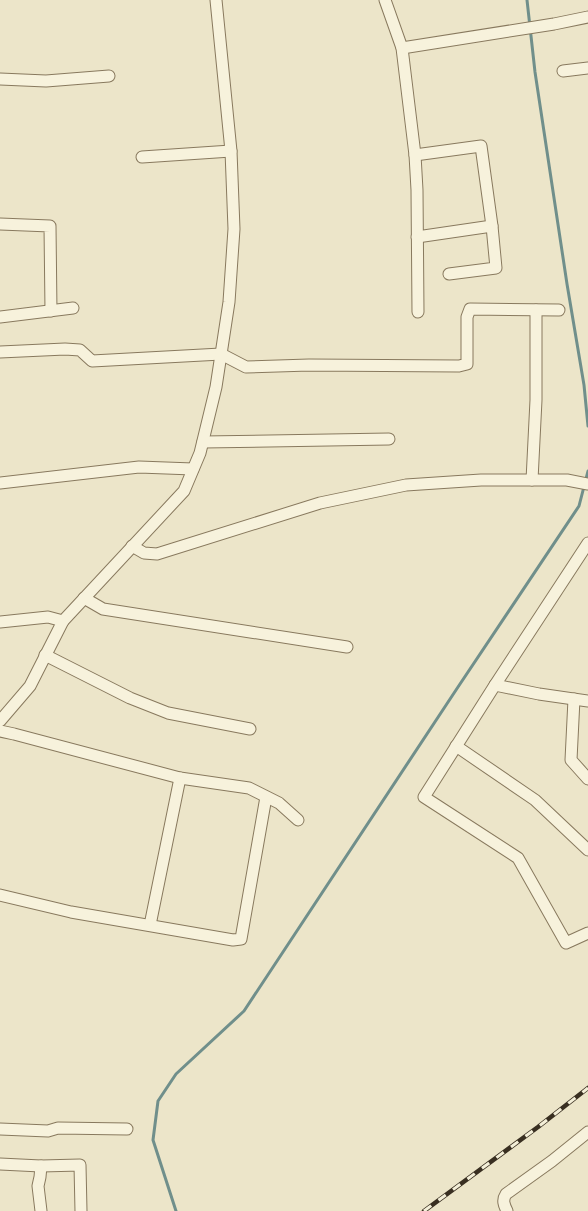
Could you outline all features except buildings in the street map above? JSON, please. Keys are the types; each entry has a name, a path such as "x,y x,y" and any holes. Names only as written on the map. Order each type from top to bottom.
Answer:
{"street":[{"path":"0,721 30,686 63,621 184,491 200,454 216,387 229,302 234,229 231,151 216,0"},
{"path":"385,0 402,48 415,155 417,190 418,312"},
{"path":"402,48 554,24 588,17"},
{"path":"563,71 588,68"},
{"path":"0,78 46,81 109,76"},
{"path":"415,155 481,146 496,268 449,274"},
{"path":"142,157 231,151"},
{"path":"0,224 50,226 51,311"},
{"path":"417,237 492,226"},
{"path":"0,317 73,308"},
{"path":"0,352 66,349 80,350 92,361 221,354 246,367 309,365 459,366 467,364 467,317 470,309 559,310"},
{"path":"532,480 536,400 536,310"},
{"path":"203,442 389,439"},
{"path":"0,483 138,467 193,469"},
{"path":"132,546 144,554 156,554 320,503 406,485 481,480 567,480 588,484"},
{"path":"588,543 424,797 518,858 566,943 588,933"},
{"path":"84,598 103,609 347,647"},
{"path":"0,622 48,617 63,621"},
{"path":"46,655 130,698 168,713 250,729"},
{"path":"495,685 539,694 588,701"},
{"path":"574,699 571,760 588,779"},
{"path":"0,731 180,778 249,788 279,803 298,820"},
{"path":"456,746 535,800 588,850"},
{"path":"150,925 180,778"},
{"path":"0,895 71,912 233,940 240,939 266,797"},
{"path":"0,1128 48,1131 58,1128 127,1129"},
{"path":"507,1211 503,1202 503,1198 506,1194 552,1161 588,1132"},
{"path":"0,1164 41,1166 80,1165 82,1211"},
{"path":"41,1166 38,1186 41,1211"}],"waterway":[{"path":"527,0 535,72 584,385 588,426"},
{"path":"176,1211 153,1140 158,1101 176,1074 244,1011 579,506 588,471"}],"railway":[{"path":"424,1211 588,1088"}]}
